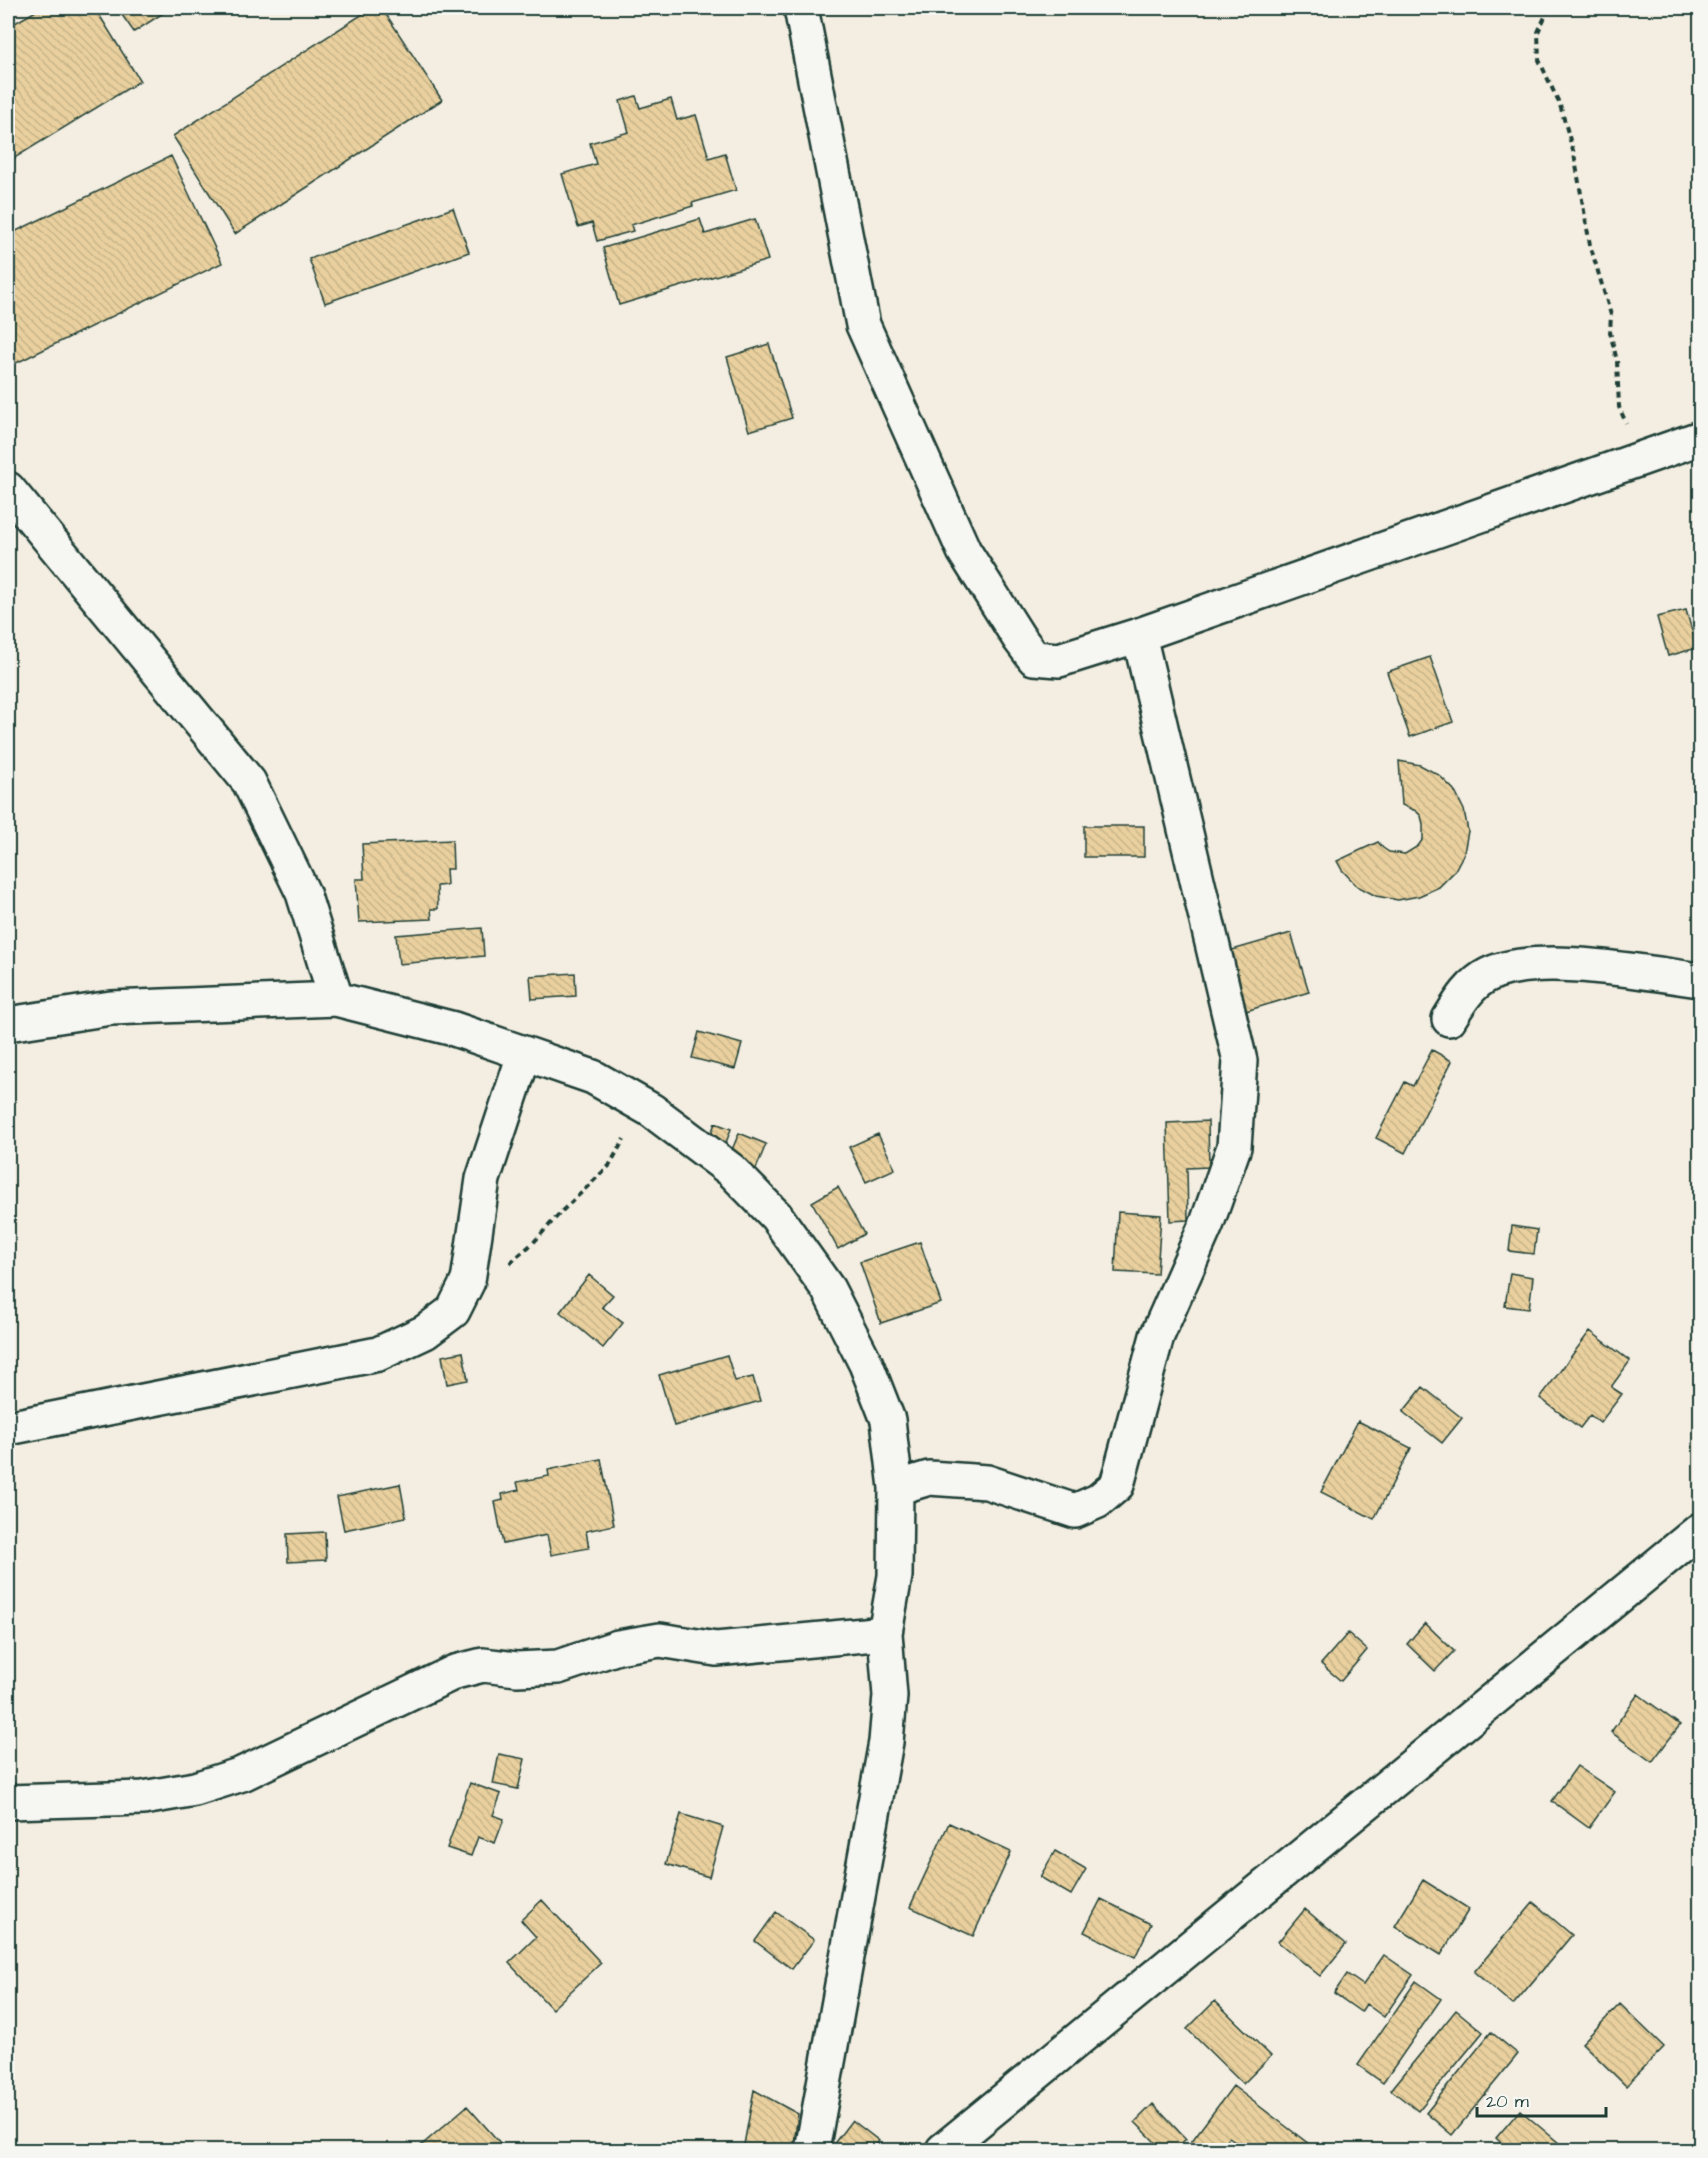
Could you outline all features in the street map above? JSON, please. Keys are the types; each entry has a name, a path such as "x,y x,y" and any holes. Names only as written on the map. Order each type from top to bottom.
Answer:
{"street":[{"path":"801,8 863,325 964,551 1034,658 1059,660 1139,635 1701,438"},
{"path":"8,489 249,782 303,893 336,999"},
{"path":"896,1488 929,1478 987,1482 1075,1511 1098,1501 1117,1485 1157,1336 1207,1223 1234,1147 1240,1061 1139,635"},
{"path":"1449,1019 1467,992 1487,975 1520,964 1561,964 1701,980"},
{"path":"8,1024 111,1008 336,999 454,1029 593,1077 651,1110 731,1170 776,1216 828,1289 866,1364 888,1420 896,1488 895,1576 885,1633 890,1696 886,1742 812,2151"},
{"path":"8,1428 378,1354 425,1332 453,1311 468,1281 483,1179 524,1055"},
{"path":"943,2151 1701,1530"},
{"path":"8,1802 143,1798 195,1789 242,1774 455,1672 483,1665 517,1669 558,1666 618,1647 660,1640 716,1649 885,1633"}],"path":[{"path":"1549,8 1538,32 1539,60 1560,105 1574,154 1590,245 1611,315 1610,332 1617,361 1619,407 1644,458"},
{"path":"468,1281 507,1265 533,1243 562,1211 609,1166 622,1142 651,1110"}],"building":[{"path":"41,8 95,8 140,81 8,162 8,27"},
{"path":"117,8 171,8 134,32"},
{"path":"372,8 382,8 442,100 235,234 173,136"},
{"path":"393,8 408,8 395,13"},
{"path":"636,96 640,108 671,99 677,120 696,115 709,158 725,153 736,190 631,225 633,231 597,241 592,223 578,227 562,174 596,164 590,143 629,132 620,101"},
{"path":"171,156 222,263 8,367 8,235"},
{"path":"453,208 469,252 325,303 309,259"},
{"path":"700,219 705,234 755,219 768,260 619,305 603,248"},
{"path":"769,344 792,418 749,431 727,357"},
{"path":"1686,610 1697,648 1668,656 1657,617"},
{"path":"1430,657 1453,722 1410,737 1387,672"},
{"path":"1399,761 1420,765 1439,775 1454,790 1464,810 1468,831 1464,853 1454,872 1439,887 1419,896 1398,900 1376,896 1357,886 1337,861 1378,842 1389,852 1405,854 1418,846 1423,839 1421,816 1416,811 1402,805"},
{"path":"1084,826 1144,826 1144,857 1084,857"},
{"path":"452,840 453,869 446,869 447,885 437,886 438,909 431,909 432,919 359,922 356,879 364,879 362,844"},
{"path":"482,928 484,956 399,964 396,935"},
{"path":"1291,933 1309,992 1246,1011 1229,951"},
{"path":"575,973 576,996 532,999 530,976"},
{"path":"699,1032 742,1044 735,1069 692,1058"},
{"path":"1432,1050 1452,1061 1405,1153 1376,1138 1405,1082 1413,1086"},
{"path":"1208,1121 1209,1167 1187,1168 1188,1220 1170,1221 1167,1123"},
{"path":"715,1123 731,1129 722,1154 706,1148"},
{"path":"739,1133 766,1144 756,1169 729,1157"},
{"path":"878,1134 895,1169 866,1182 849,1147"},
{"path":"838,1187 864,1234 838,1249 812,1202"},
{"path":"1118,1212 1161,1215 1157,1274 1115,1272"},
{"path":"1512,1226 1537,1230 1534,1254 1509,1251"},
{"path":"920,1242 941,1303 881,1323 860,1262"},
{"path":"1510,1273 1533,1277 1529,1309 1505,1306"},
{"path":"589,1275 613,1295 602,1307 623,1323 603,1348 560,1312"},
{"path":"1590,1331 1630,1361 1611,1387 1622,1394 1600,1423 1590,1415 1580,1428 1540,1398"},
{"path":"463,1352 468,1380 447,1384 442,1356"},
{"path":"727,1355 735,1381 753,1377 760,1401 674,1426 659,1375"},
{"path":"1423,1387 1462,1418 1442,1443 1403,1412"},
{"path":"1358,1421 1411,1448 1374,1519 1321,1492"},
{"path":"601,1459 614,1525 586,1531 589,1548 551,1555 547,1535 503,1544 495,1502 503,1500 502,1494 519,1490 517,1482 549,1476 548,1470"},
{"path":"400,1484 406,1517 344,1530 337,1497"},
{"path":"325,1532 326,1560 288,1562 287,1534"},
{"path":"1425,1623 1454,1651 1435,1671 1407,1644"},
{"path":"1348,1633 1367,1650 1341,1681 1321,1664"},
{"path":"1638,1694 1680,1725 1652,1762 1611,1732"},
{"path":"499,1754 525,1759 518,1789 493,1784"},
{"path":"1577,1766 1615,1792 1589,1828 1552,1801"},
{"path":"470,1783 501,1794 493,1815 504,1819 495,1843 478,1837 471,1856 447,1848"},
{"path":"681,1814 723,1827 709,1877 666,1864"},
{"path":"949,1823 1011,1852 973,1936 910,1907"},
{"path":"1055,1851 1086,1869 1071,1895 1040,1877"},
{"path":"1423,1880 1469,1909 1441,1955 1395,1926"},
{"path":"1101,1899 1151,1924 1135,1957 1084,1932"},
{"path":"542,1900 601,1963 552,2009 509,1963 536,1937 521,1920"},
{"path":"1533,1902 1572,1935 1513,2005 1474,1972"},
{"path":"1305,1909 1346,1944 1320,1976 1278,1942"},
{"path":"776,1912 814,1940 792,1969 755,1941"},
{"path":"1384,1955 1413,1975 1384,2017 1366,2004 1361,2012 1334,1993 1347,1974 1363,1985"},
{"path":"1416,1981 1441,1999 1383,2083 1358,2065"},
{"path":"1215,2001 1271,2056 1243,2084 1187,2029"},
{"path":"1620,2004 1664,2047 1626,2086 1582,2043"},
{"path":"1456,2010 1483,2032 1418,2111 1391,2090"},
{"path":"1491,2032 1518,2054 1452,2135 1426,2113"},
{"path":"1233,2086 1313,2147 1310,2150 1248,2150 1229,2137 1219,2150 1185,2150"},
{"path":"754,2090 798,2114 793,2150 743,2150"},
{"path":"1153,2104 1186,2139 1174,2150 1163,2150 1135,2122"},
{"path":"467,2106 501,2144 494,2150 470,2150 465,2144 458,2150 416,2150"},
{"path":"1520,2110 1566,2149 1499,2150 1503,2145 1496,2138"},
{"path":"852,2120 879,2141 872,2150 829,2150"}]}
